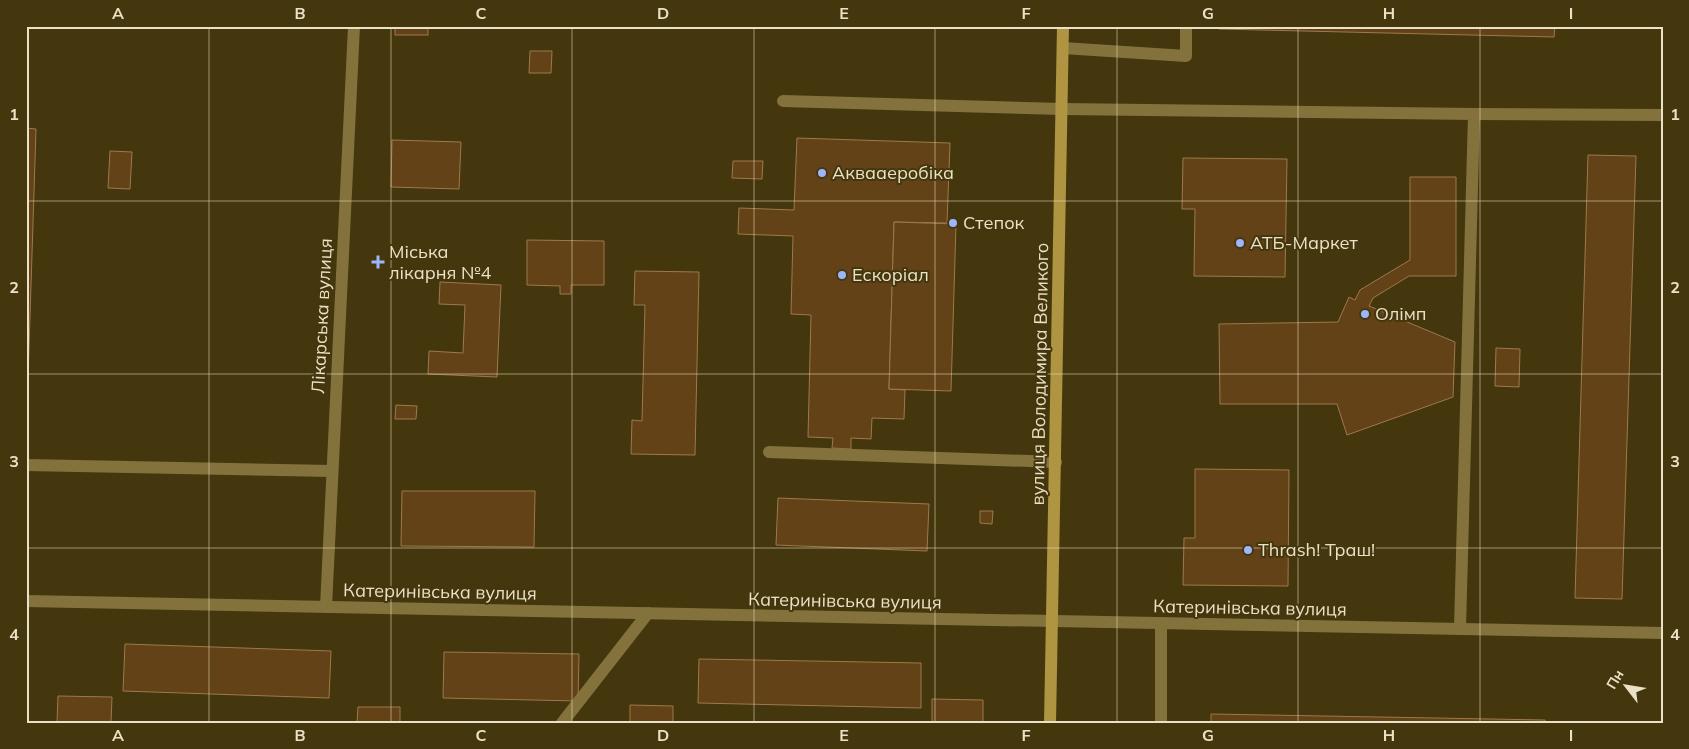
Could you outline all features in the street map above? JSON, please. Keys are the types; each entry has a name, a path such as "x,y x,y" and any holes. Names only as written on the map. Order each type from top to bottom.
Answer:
{"main road":[{"name":"вулиця Володимира Великого","path":"1050,723 1063,26"}],"street":[{"name":"Лікарська вулиця","path":"326,607 354,26"},
{"path":"1062,48 1186,56 1186,26"},
{"path":"783,101 1062,109 1663,115"},
{"path":"1460,628 1474,114"},
{"path":"769,452 1056,462"},
{"path":"26,465 332,471"},
{"name":"Катеринівська вулиця","path":"26,602 1053,623 1460,628 1663,633"},
{"path":"562,723 648,614"},
{"path":"1161,624 1162,723"}],"building":[{"path":"395,26 428,26 428,35 395,35"},
{"path":"1219,26 1555,26 1554,37 1219,29"},
{"path":"530,51 552,51 551,73 529,73"},
{"path":"26,128 36,129 26,442"},
{"name":"Ескоріал","path":"797,138 950,143 947,223 894,222 889,389 905,390 904,419 872,418 871,439 851,438 851,449 832,448 833,438 808,437 811,315 791,314 793,236 738,234 739,208 794,210"},
{"path":"392,140 461,142 459,189 391,187"},
{"path":"110,151 132,152 130,189 108,188"},
{"path":"1588,155 1636,156 1622,599 1575,598"},
{"name":"АТБ-Маркет","path":"1183,158 1287,159 1285,277 1194,276 1195,209 1182,209"},
{"path":"733,161 763,161 762,179 732,178"},
{"name":"Олімп","path":"1410,177 1456,177 1456,276 1409,276 1373,298 1369,306 1455,342 1453,397 1347,435 1337,404 1220,404 1219,324 1338,322 1349,297 1355,300 1360,290 1410,260"},
{"path":"894,222 956,224 951,391 889,389"},
{"path":"527,240 604,241 604,285 571,285 571,294 560,294 560,286 527,285"},
{"path":"635,271 699,272 695,455 631,454 632,420 642,421 645,305 634,305"},
{"path":"440,282 501,285 497,377 428,374 429,351 463,353 465,305 439,304"},
{"path":"1496,348 1520,349 1519,387 1495,386"},
{"path":"396,405 417,406 416,419 395,419"},
{"path":"1195,469 1289,470 1288,586 1183,585 1184,538 1195,538"},
{"path":"402,491 535,491 534,547 401,546"},
{"path":"778,498 929,504 927,551 776,545"},
{"path":"980,511 993,511 992,524 980,523"},
{"path":"125,644 331,651 329,698 123,691"},
{"path":"444,652 579,654 578,701 443,698"},
{"path":"699,659 921,663 921,708 698,703"},
{"path":"58,696 112,697 111,723 57,723"},
{"path":"932,699 983,700 983,723 932,723"},
{"path":"630,705 673,706 673,723 630,723"},
{"path":"358,707 400,707 400,723 357,723"},
{"path":"1211,714 1545,720 1545,723 1211,723"}],"place":[{"name":"Аквааеробіка","path":"822,173"},
{"name":"Степок","path":"953,223"},
{"name":"АТБ-Маркет","path":"1240,243"},
{"name":"Міська лікарня №4","path":"378,262"},
{"name":"Ескоріал","path":"842,275"},
{"name":"Олімп","path":"1365,314"},
{"name":"Thrash! Траш!","path":"1248,550"}]}
